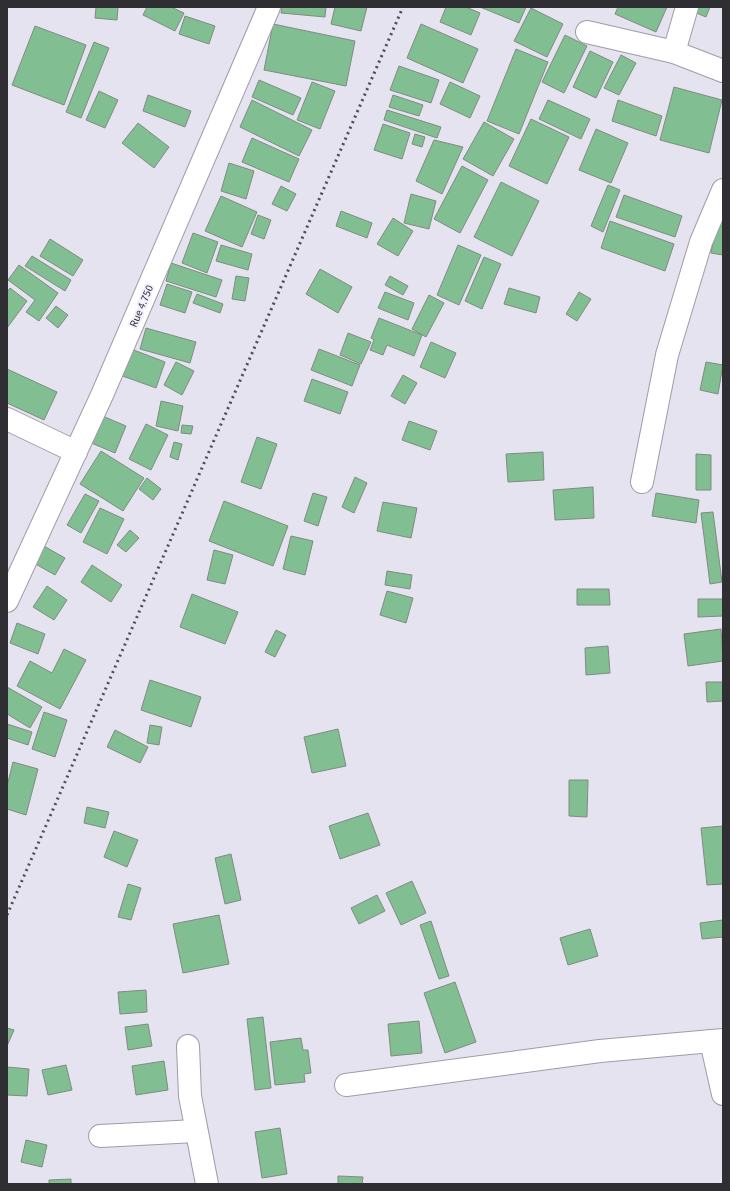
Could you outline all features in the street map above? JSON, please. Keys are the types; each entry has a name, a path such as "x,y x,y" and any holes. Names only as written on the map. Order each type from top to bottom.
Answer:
{"street":[{"name":"Rue 4.750","path":"7,601 132,327 269,7"},
{"path":"674,52 686,7"},
{"path":"587,32 674,52 723,71"},
{"path":"642,482 667,355 701,242 723,190"},
{"path":"7,420 76,452"},
{"path":"346,1085 600,1051 717,1040 723,1094"},
{"path":"188,1046 190,1096 207,1184"},
{"path":"100,1136 196,1131"}],"building":[{"path":"96,7 118,7 117,20 95,18"},
{"path":"147,7 171,7 184,13 175,31 143,15"},
{"path":"282,7 326,7 325,17 281,13"},
{"path":"335,7 367,7 361,31 331,24"},
{"path":"446,7 466,7 480,13 471,35 440,22"},
{"path":"480,7 526,7 519,23"},
{"path":"618,7 667,7 656,32 615,14"},
{"path":"690,7 710,7 706,17 689,10"},
{"path":"531,8 563,24 547,57 514,41"},
{"path":"185,16 215,26 209,44 179,34"},
{"path":"273,24 355,41 346,86 264,70"},
{"path":"421,24 478,49 463,83 407,58"},
{"path":"35,26 86,45 64,105 12,85"},
{"path":"565,35 587,46 564,93 542,82"},
{"path":"94,42 109,48 81,118 66,112"},
{"path":"516,49 548,62 519,134 487,121"},
{"path":"590,51 613,62 596,98 573,87"},
{"path":"621,55 636,63 619,95 604,88"},
{"path":"399,66 439,80 431,103 390,90"},
{"path":"259,80 301,98 293,115 252,97"},
{"path":"312,82 335,91 320,129 297,120"},
{"path":"450,82 480,96 470,118 440,104"},
{"path":"674,87 722,100 709,153 660,140"},
{"path":"99,91 118,100 105,128 86,120"},
{"path":"148,95 191,111 185,127 143,111"},
{"path":"393,95 423,105 419,116 389,107"},
{"path":"252,100 312,130 299,156 240,127"},
{"path":"548,100 590,119 581,139 539,119"},
{"path":"618,100 662,116 656,136 612,121"},
{"path":"387,110 441,127 437,138 384,120"},
{"path":"531,119 569,137 547,184 509,166"},
{"path":"484,122 514,139 493,176 463,159"},
{"path":"138,123 169,147 154,168 122,143"},
{"path":"383,124 410,133 402,159 374,150"},
{"path":"596,129 628,143 611,183 579,170"},
{"path":"415,134 425,137 422,147 412,144"},
{"path":"252,138 299,159 289,182 242,162"},
{"path":"434,140 463,147 442,194 416,181"},
{"path":"229,163 254,171 246,199 221,191"},
{"path":"462,166 488,180 460,233 434,219"},
{"path":"501,182 539,201 512,256 474,237"},
{"path":"608,185 620,190 603,232 591,226"},
{"path":"281,186 296,194 287,211 272,204"},
{"path":"411,194 436,201 429,229 404,223"},
{"path":"624,195 682,216 675,237 616,217"},
{"path":"221,196 257,212 242,247 205,231"},
{"path":"341,211 372,223 367,238 336,226"},
{"path":"258,215 271,220 264,239 251,234"},
{"path":"718,215 723,216 723,255 711,253"},
{"path":"393,218 413,231 398,256 377,244"},
{"path":"610,221 674,244 665,271 601,248"},
{"path":"193,233 218,242 207,273 182,263"},
{"path":"50,239 83,260 73,276 40,256"},
{"path":"221,245 252,254 248,270 216,261"},
{"path":"458,245 481,255 459,305 437,295"},
{"path":"32,256 71,280 65,291 25,266"},
{"path":"484,257 501,264 482,309 465,301"},
{"path":"171,263 222,280 216,297 166,281"},
{"path":"19,265 58,293 39,321 26,312 35,300 8,280"},
{"path":"320,269 352,287 338,313 306,294"},
{"path":"236,276 249,278 245,301 232,299"},
{"path":"390,276 408,286 403,295 385,285"},
{"path":"167,284 192,292 185,313 160,305"},
{"path":"10,288 27,301 7,328 7,292"},
{"path":"509,288 540,297 536,313 504,304"},
{"path":"385,292 414,303 408,320 378,308"},
{"path":"579,292 591,299 577,321 566,314"},
{"path":"197,294 223,304 220,313 193,303"},
{"path":"429,295 444,303 426,337 412,329"},
{"path":"56,306 68,315 58,328 46,318"},
{"path":"379,318 422,335 414,356 387,345 383,355 370,350 374,340 371,338"},
{"path":"146,328 196,342 190,363 140,349"},
{"path":"348,333 371,342 361,364 340,355"},
{"path":"431,342 456,353 445,378 420,367"},
{"path":"126,347 165,362 156,388 117,374"},
{"path":"319,349 360,365 352,386 311,370"},
{"path":"176,362 194,371 182,395 164,385"},
{"path":"706,362 723,365 718,394 700,390"},
{"path":"7,369 57,392 44,420 7,403"},
{"path":"403,375 417,383 405,404 391,396"},
{"path":"312,379 348,392 340,414 304,401"},
{"path":"161,401 183,406 178,431 156,426"},
{"path":"100,415 126,426 115,453 89,442"},
{"path":"409,421 437,431 430,450 402,440"},
{"path":"146,424 168,435 151,470 129,459"},
{"path":"182,425 193,426 191,434 181,433"},
{"path":"257,437 277,444 261,489 241,482"},
{"path":"174,442 182,444 178,460 170,457"},
{"path":"101,451 144,478 123,511 80,484"},
{"path":"543,452 544,480 508,482 506,454"},
{"path":"696,454 711,455 711,490 696,490"},
{"path":"355,477 367,483 354,513 342,507"},
{"path":"147,478 161,489 153,500 139,489"},
{"path":"593,487 594,518 555,520 553,490"},
{"path":"313,493 327,497 318,526 304,521"},
{"path":"656,493 699,500 696,523 652,516"},
{"path":"85,494 99,501 81,533 67,525"},
{"path":"224,501 288,526 273,566 209,541"},
{"path":"383,502 417,508 411,538 377,531"},
{"path":"100,508 124,519 107,554 83,542"},
{"path":"713,512 722,582 710,584 701,513"},
{"path":"130,530 139,538 126,552 117,545"},
{"path":"291,536 313,541 305,575 283,569"},
{"path":"42,545 65,558 55,575 32,562"},
{"path":"214,550 233,555 225,584 207,580"},
{"path":"92,565 122,585 111,602 81,582"},
{"path":"387,571 412,575 410,589 385,585"},
{"path":"47,586 67,600 54,620 33,607"},
{"path":"577,589 609,589 610,605 577,605"},
{"path":"387,591 413,598 406,623 380,615"},
{"path":"192,594 238,612 225,644 180,627"},
{"path":"698,599 723,599 723,616 698,617"},
{"path":"17,623 45,634 38,654 10,643"},
{"path":"721,629 723,661 688,666 684,634"},
{"path":"276,630 286,635 275,657 265,652"},
{"path":"608,646 610,673 586,675 585,648"},
{"path":"64,649 86,660 60,709 17,686 30,661 52,673"},
{"path":"150,680 201,697 191,727 141,710"},
{"path":"706,682 723,682 723,701 707,702"},
{"path":"7,687 42,707 30,728 7,714"},
{"path":"44,712 67,720 55,757 32,749"},
{"path":"7,724 32,732 28,745 7,738"},
{"path":"150,725 162,727 159,745 147,743"},
{"path":"338,729 346,766 312,773 304,737"},
{"path":"115,730 148,747 140,763 107,747"},
{"path":"13,762 38,769 26,815 7,809 7,786"},
{"path":"569,780 588,780 587,817 569,816"},
{"path":"87,807 109,812 105,828 84,823"},
{"path":"368,813 380,845 340,859 329,826"},
{"path":"723,826 723,884 707,885 701,828"},
{"path":"114,831 138,840 127,867 104,857"},
{"path":"231,854 241,900 225,904 215,858"},
{"path":"412,881 426,913 401,925 386,893"},
{"path":"128,884 141,888 131,920 118,917"},
{"path":"377,895 385,911 359,924 351,908"},
{"path":"219,915 229,964 183,973 173,924"},
{"path":"723,920 723,937 702,939 700,923"},
{"path":"431,921 449,976 439,979 420,925"},
{"path":"590,929 598,956 568,965 560,938"},
{"path":"455,982 476,1042 445,1053 424,993"},
{"path":"146,990 147,1012 120,1014 118,992"},
{"path":"263,1017 271,1088 255,1090 247,1019"},
{"path":"419,1021 422,1053 391,1056 388,1024"},
{"path":"148,1024 152,1046 128,1050 125,1027"},
{"path":"7,1028 14,1030 7,1046"},
{"path":"301,1038 303,1050 308,1050 311,1073 304,1074 305,1082 275,1085 270,1042"},
{"path":"164,1061 168,1090 136,1095 132,1066"},
{"path":"66,1065 72,1090 48,1095 42,1070"},
{"path":"7,1067 29,1069 27,1096 7,1095"},
{"path":"280,1128 287,1174 262,1178 255,1132"},
{"path":"26,1140 47,1145 42,1167 21,1162"},
{"path":"338,1176 363,1177 362,1184 338,1184"},
{"path":"71,1179 71,1184 49,1184 49,1180"}],"railway":[{"path":"7,915 403,7"}]}
